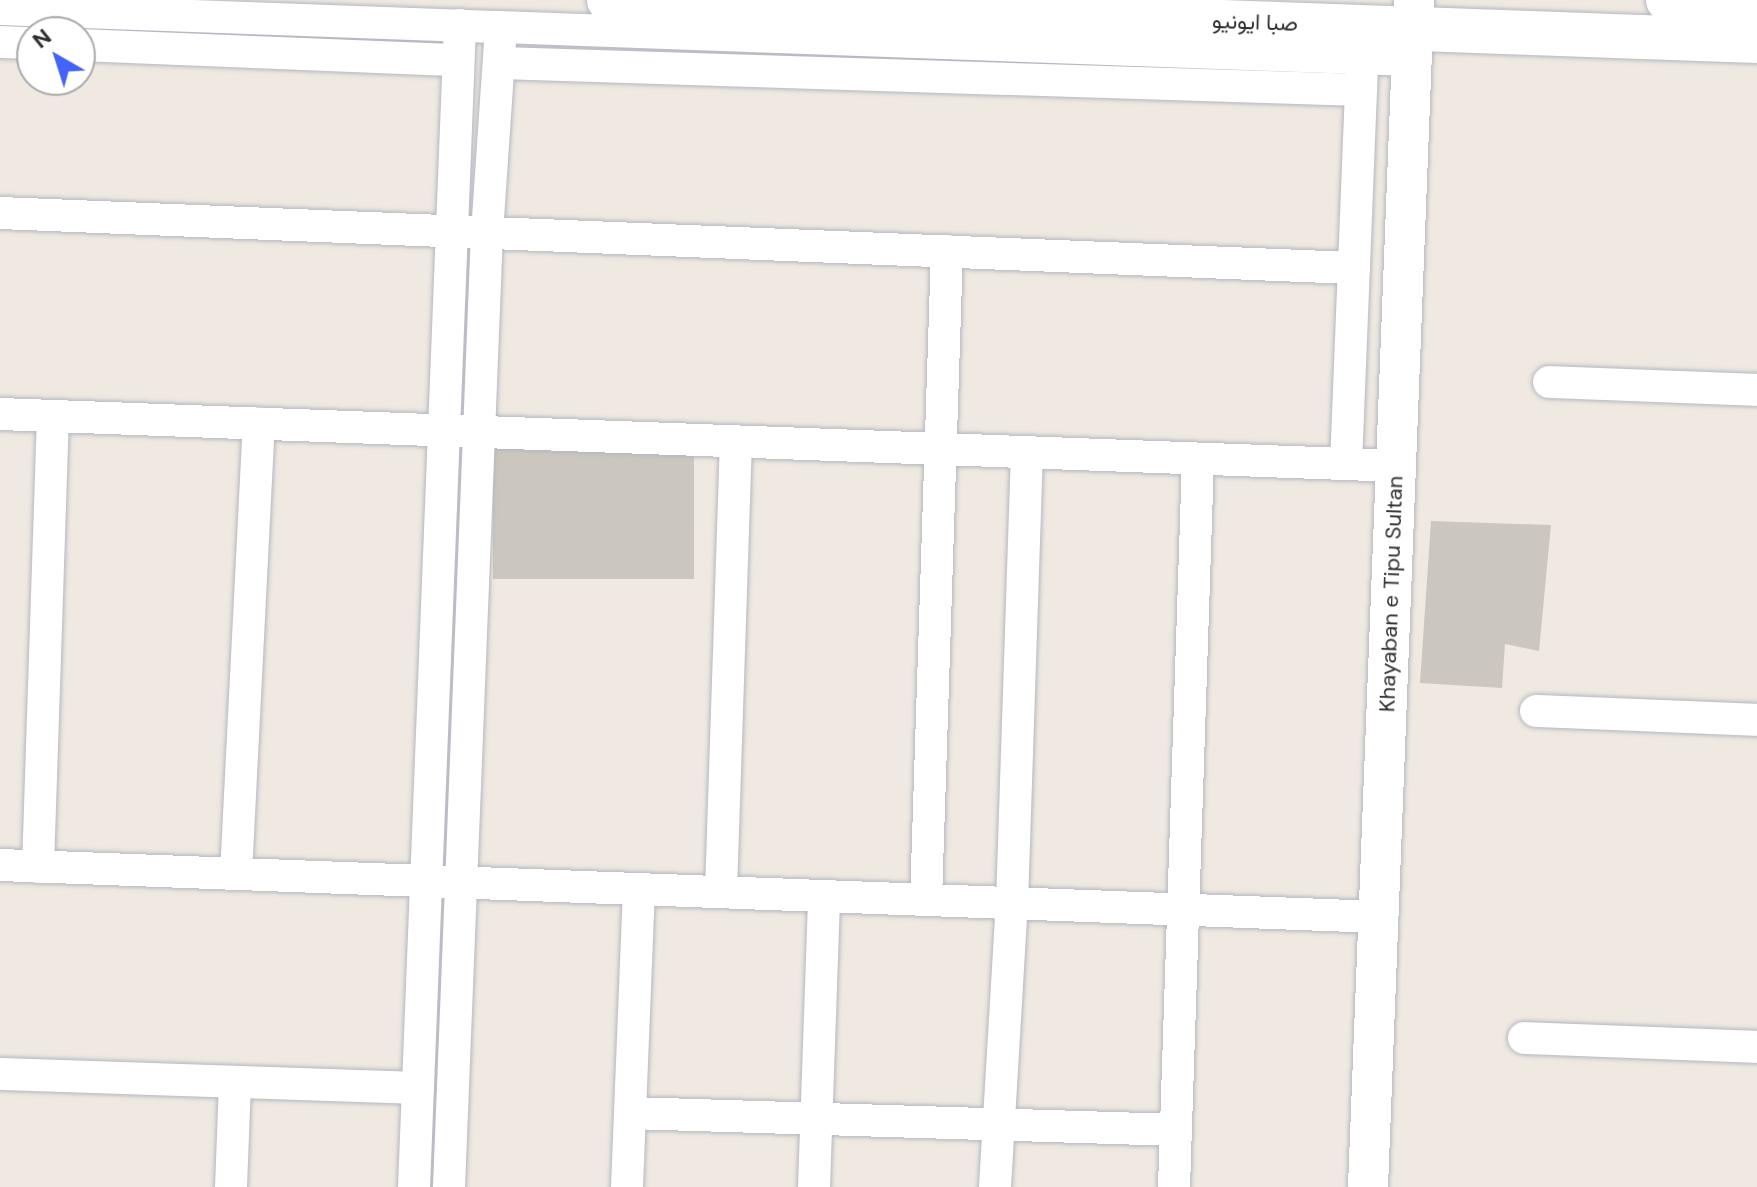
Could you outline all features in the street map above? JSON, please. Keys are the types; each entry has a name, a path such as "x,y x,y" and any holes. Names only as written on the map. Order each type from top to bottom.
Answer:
{"main road":[{"name":"صبا ایونیو","path":"609,0 1757,41"},
{"path":"1668,0 1757,4"}],"street":[{"path":"0,9 1362,59 1413,29"},
{"path":"414,1187 460,25"},
{"path":"449,1187 487,233 501,27"},
{"name":"Khayaban e Tipu Sultan","path":"1368,1187 1413,29"},
{"path":"96,46 458,60"},
{"path":"1346,464 1362,59"},
{"path":"500,63 1361,90"},
{"path":"0,213 1354,268"},
{"path":"926,900 937,449 947,251"},
{"path":"1549,382 1757,390"},
{"path":"0,414 1396,466"},
{"path":"38,867 53,416"},
{"path":"236,874 259,424"},
{"path":"721,892 736,441"},
{"path":"995,1187 1012,903 1027,452"},
{"path":"1174,1187 1198,459"},
{"path":"1536,711 1757,720"},
{"path":"0,865 1379,917"},
{"path":"627,1187 639,889"},
{"path":"814,1187 824,896"},
{"path":"1524,1038 1757,1047"},
{"path":"0,1074 418,1088"},
{"path":"231,1187 235,1082"},
{"path":"630,1113 816,1116 1176,1130"}],"building":[{"path":"493,448 694,448 694,579 493,579"},
{"path":"1431,521 1551,525 1539,651 1505,644 1502,688 1420,683"}]}
